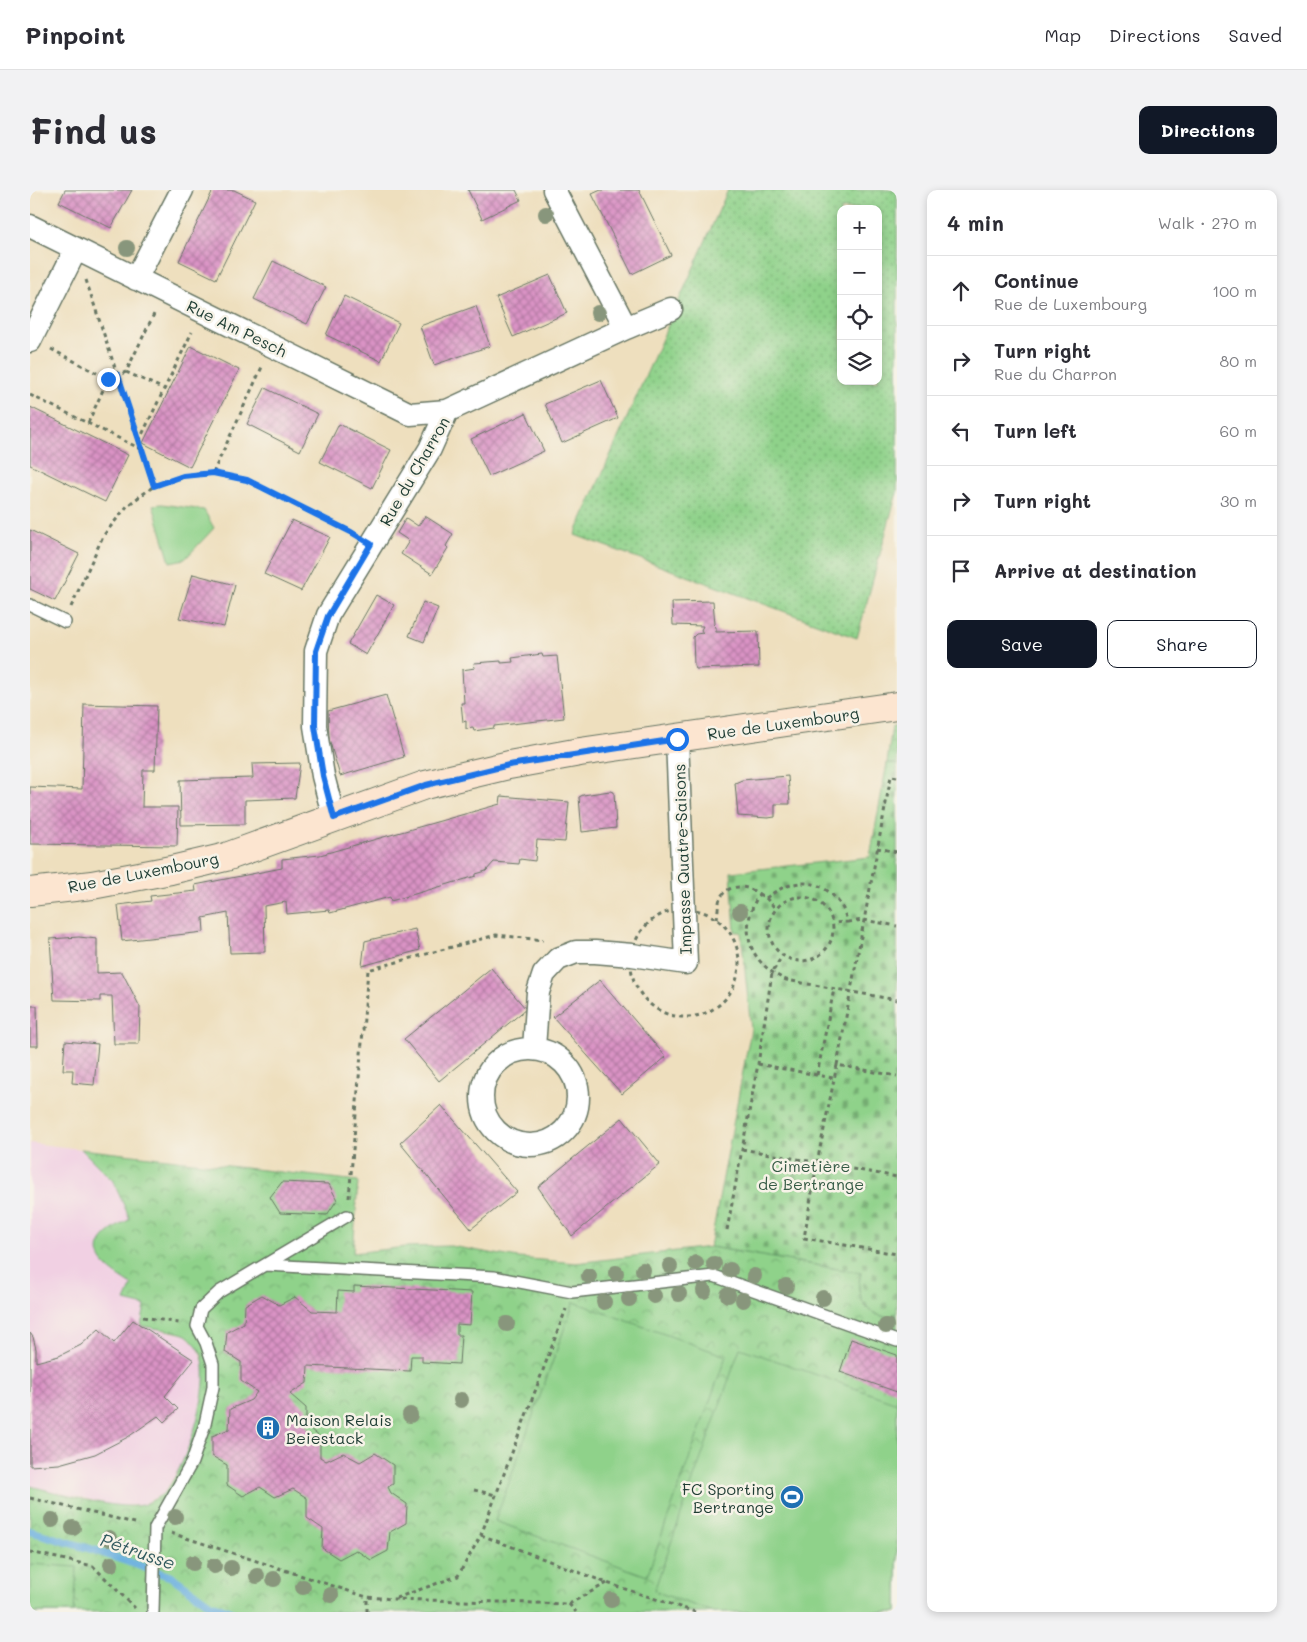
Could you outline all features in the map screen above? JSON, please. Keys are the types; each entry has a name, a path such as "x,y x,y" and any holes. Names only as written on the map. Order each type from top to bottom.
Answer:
{"street":[{"path":"136,279 182,190"},
{"path":"554,190 626,328"},
{"name":"Rue Am Pesch","path":"30,226 410,414 447,411"},
{"path":"31,340 76,249"},
{"name":"Rue du Charron","path":"334,818 323,776 315,726 316,651 328,616 430,449 447,411 671,309"},
{"name":"Rue de Luxembourg","path":"30,892 92,885 171,870 226,856 426,785 509,765 897,706"},
{"name":"Impasse Quatre-Saisons","path":"576,952 632,955 686,963 677,739"},
{"path":"534,1048 538,992 544,974 558,959 576,952"},
{"path":"534,1048 551,1053 567,1066 577,1082 579,1101 574,1119 561,1135 544,1144 518,1144 499,1135 489,1124 482,1108 482,1094 486,1077 498,1061 515,1051 534,1048"}],"lane":[{"path":"30,605 65,622"},
{"path":"152,1612 156,1528 192,1462 205,1424 213,1387 213,1364 206,1343 197,1326 201,1309 219,1292 347,1216"},
{"path":"266,1265 494,1277 572,1292 714,1276 897,1340"}],"path":[{"path":"76,249 154,486"},
{"path":"88,423 108,379 126,372 164,293"},
{"path":"139,442 192,332"},
{"path":"31,340 108,379"},
{"path":"213,473 272,346"},
{"path":"126,372 164,389"},
{"path":"30,396 142,449"},
{"path":"65,622 103,536 128,505 154,486 183,476 213,473 247,480 371,544"},
{"path":"897,777 891,776 804,1238 897,1254"},
{"path":"877,848 897,852"},
{"path":"766,898 780,888 797,882 814,884 830,892 836,898 842,905 848,922"},
{"path":"717,919 721,896 732,887 750,887 766,898 776,909"},
{"path":"759,894 752,906 748,921 748,936 753,950 761,963 772,973 786,980 897,1000"},
{"path":"804,897 814,899 826,909 833,923 834,934 824,953 804,962 792,961 782,956 772,944 768,928 770,918 776,909 784,902 804,897"},
{"path":"833,923 864,920 897,926"},
{"path":"347,1216 368,970 496,935 564,943 576,952"},
{"path":"727,1230 758,1064 772,973 782,956"},
{"path":"817,1075 834,989"},
{"path":"758,1064 833,1078"},
{"path":"837,1065 897,1076"},
{"path":"742,1149 897,1177"},
{"path":"394,1599 458,1576 481,1535 572,1292"},
{"path":"143,1317 197,1326"},
{"path":"474,1490 496,1495"},
{"path":"30,1498 156,1528 367,1597 569,1604 607,1583"},
{"path":"481,1535 607,1583 695,1612"},
{"path":"30,1552 93,1566 139,1612"},
{"path":"367,1597 367,1610"},
{"path":"569,1604 576,1612"}],"shaded area":[{"path":"30,1143 244,1168 142,1326 186,1335 198,1347 204,1365 204,1386 197,1422 185,1459 164,1493 142,1505 117,1506 30,1486"}],"green space":[{"path":"728,190 897,190 897,492 857,638 575,535"},
{"path":"162,504 204,510 214,528 185,559 170,562 153,505"},
{"path":"892,726 897,726 897,764 887,763"},
{"name":"Cimetière de Bertrange","path":"887,763 897,764 897,1317 877,1315 867,1308 860,1296 859,1281 861,1273 710,1247 751,1029 741,932 735,932 731,872 870,857"},
{"path":"81,1149 358,1181 353,1253 406,1247 451,1246 518,1258 576,1263 710,1247 861,1273 859,1283 860,1297 867,1308 877,1315 897,1317 897,1612 30,1612 30,1486 87,1500 118,1505 142,1505 151,1501 165,1492 182,1463 197,1420 202,1398 203,1359 197,1346 186,1335 141,1326 145,1306 125,1301 132,1285 112,1271 101,1259 98,1252 99,1245 104,1237 130,1219 113,1181"},
{"name":"FC Sporting Bertrange","path":"574,1302 726,1356 647,1576 495,1521"},
{"name":"FC Sporting Bertrange","path":"740,1348 897,1403 897,1612 713,1612 654,1591"},
{"path":"30,1564 77,1567 74,1612 30,1612"}],"building":[{"path":"65,190 132,190 111,228 59,202"},
{"path":"213,190 234,190 255,200 216,279 179,261"},
{"path":"468,190 516,190 521,200 482,219"},
{"path":"601,190 639,190 671,255 632,274 592,194"},
{"path":"273,261 326,287 307,324 254,299"},
{"path":"550,275 567,313 513,337 496,298"},
{"path":"344,296 399,323 381,361 326,335"},
{"path":"476,306 490,346 434,365 420,326"},
{"path":"191,346 239,370 190,467 143,443"},
{"path":"601,380 618,418 562,443 545,404"},
{"path":"265,388 318,414 300,451 247,424"},
{"path":"30,407 128,455 105,502 30,465"},
{"path":"526,413 544,451 489,476 471,439"},
{"path":"339,424 391,450 372,488 320,462"},
{"path":"425,516 453,534 446,546 448,548 432,574 401,554 409,541 397,533 406,518 418,526"},
{"path":"292,520 330,537 301,591 264,574"},
{"path":"30,530 79,554 55,601 30,589"},
{"path":"193,574 235,585 224,627 179,618"},
{"path":"376,595 394,605 366,655 348,644"},
{"path":"713,601 715,624 713,624 716,627 716,632 758,631 759,667 696,669 694,665 693,637 696,634 703,633 701,630 703,626 673,625 672,602"},
{"path":"423,602 438,608 424,642 409,636"},
{"path":"542,654 543,657 557,656 564,718 494,726 494,728 474,731 473,728 466,729 466,721 463,722 461,703 464,703 462,670 475,668 474,663 513,662 512,658"},
{"path":"386,695 404,757 340,776 329,739 328,711"},
{"path":"84,704 157,706 155,770 143,770 142,807 178,807 177,846 30,844 30,787 82,789"},
{"path":"300,763 295,798 245,800 245,824 181,825 180,780 253,778 252,764"},
{"path":"788,776 790,804 775,804 775,817 738,816 735,783 742,780"},
{"path":"610,791 614,792 616,828 582,832 579,797"},
{"path":"501,796 569,802 565,842 537,840 535,861 520,859 519,864 494,862 486,871 476,874 476,876 391,901 390,897 330,913 329,910 287,914 286,902 264,906 265,952 230,953 228,913 203,918 204,932 122,941 118,905 151,901 150,896 196,891 195,885 282,868 282,859 320,855 500,804"},
{"path":"415,929 420,950 362,966 365,941"},
{"path":"79,937 97,939 97,973 122,972 140,1007 139,1044 114,1044 112,996 100,996 100,1001 54,1000 50,939"},
{"path":"491,968 526,1009 439,1081 404,1039"},
{"path":"600,980 666,1057 622,1094 553,1017"},
{"path":"30,1006 37,1006 38,1046 30,1046"},
{"path":"65,1041 98,1044 94,1085 72,1083 73,1070 63,1070"},
{"path":"441,1105 517,1192 471,1229 400,1143"},
{"path":"622,1118 660,1164 572,1236 538,1187"},
{"path":"282,1182 329,1184 337,1200 327,1215 280,1213 270,1197"},
{"name":"Maison Relais Beiestack","path":"354,1286 472,1292 470,1325 457,1324 457,1335 461,1335 459,1364 422,1362 422,1356 411,1356 410,1371 308,1366 307,1383 290,1394 306,1408 306,1426 320,1437 320,1457 326,1461 343,1453 360,1462 375,1453 393,1465 393,1484 388,1487 391,1493 407,1504 406,1523 390,1532 388,1551 371,1560 356,1550 339,1559 322,1548 323,1529 307,1518 307,1498 293,1489 275,1497 260,1487 243,1496 227,1485 227,1465 212,1456 212,1436 229,1429 230,1409 251,1400 257,1392 241,1381 241,1362 225,1352 227,1332 244,1323 245,1305 262,1295 279,1305 295,1297 312,1311 337,1312 338,1291 354,1292"},
{"path":"133,1320 194,1360 165,1396 178,1409 164,1422 158,1416 128,1437 95,1454 59,1464 30,1466 30,1333 36,1349 36,1362 59,1356 81,1345 99,1329 114,1343"},
{"path":"851,1339 897,1355 897,1392 840,1372"}],"waterway":[{"name":"Pétrusse","path":"30,1531 94,1550 172,1577 210,1604 231,1612"}],"place":[{"name":"Maison Relais Beiestack","path":"268,1428"},
{"name":"FC Sporting Bertrange","path":"792,1497"}],"route":[{"path":"108,379 118,375 154,486 183,476 213,473 247,480 371,544 328,616 316,651 315,726 323,776 334,818 426,785 509,765 580,752 677,739"}]}
